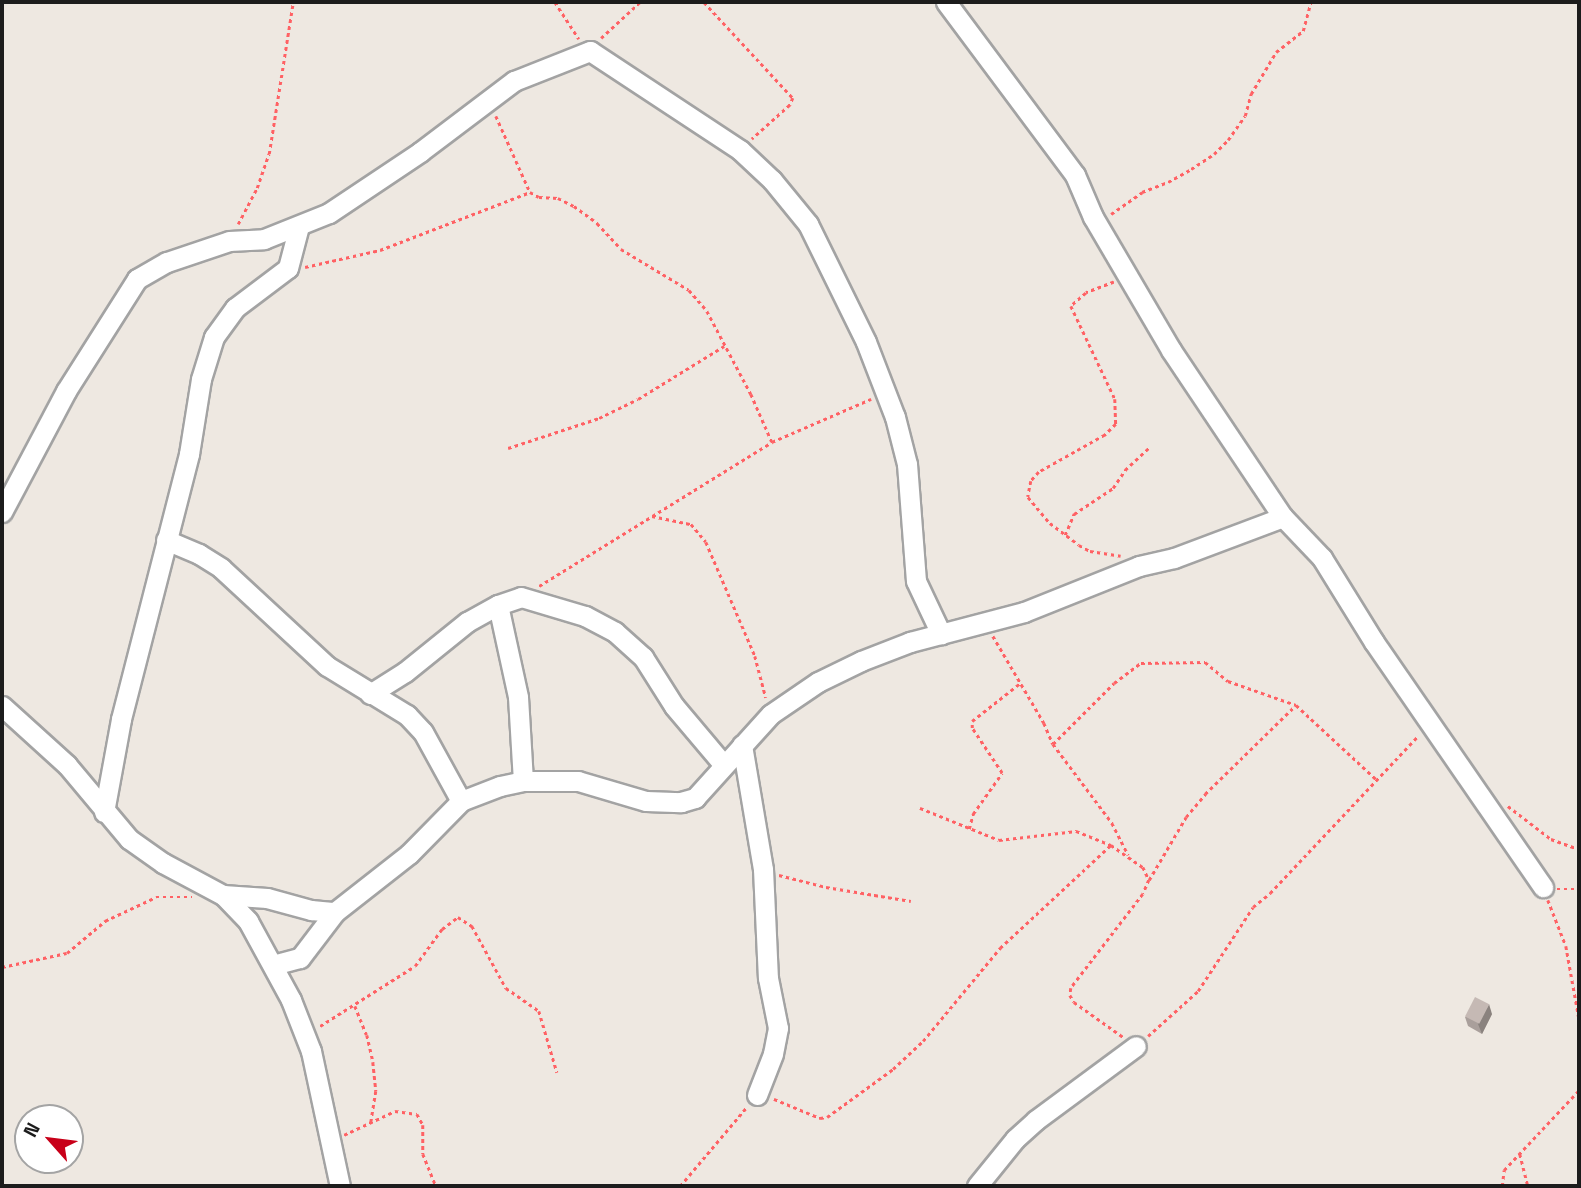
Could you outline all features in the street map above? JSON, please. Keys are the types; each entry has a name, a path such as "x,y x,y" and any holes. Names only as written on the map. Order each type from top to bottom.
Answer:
{"street":[{"path":"946,2 1059,153 1171,350 1283,517 1322,558 1374,642 1543,887"},
{"path":"2,512 66,391 137,279 149,269 229,241 264,239 329,213 420,152 514,81 587,52 740,150 772,180 808,224 866,342 886,393 907,464 916,581 942,634"},
{"path":"104,812 121,719 189,454 201,379 215,337 235,308 288,268 299,226"},
{"path":"272,965 300,958 335,912 409,854 461,801 500,786 523,781 578,781 638,799 681,802 695,798 771,714 818,682 861,661 910,642 1042,605 1139,566 1174,558 1283,517"},
{"path":"166,540 199,554 221,568 327,666 407,715 423,732 461,801"},
{"path":"370,694 405,672 467,622 498,605 521,597 585,616 615,632 643,657 674,706 723,764"},
{"path":"498,605 518,697 523,781"},
{"path":"2,706 67,765 129,839 163,863 223,895 248,922 272,965 311,1051 328,1142 340,1186"},
{"path":"742,745 763,869 768,978 778,1028 773,1054 757,1095"},
{"path":"223,895 274,899 311,910 335,912"},
{"path":"977,1186 1029,1126 1136,1046"}],"path":[{"path":"229,241 257,188 269,154 293,2"},
{"path":"555,2 587,52 640,2"},
{"path":"704,2 793,99 790,105 740,150"},
{"path":"1097,224 1142,192 1168,182 1214,154 1240,124 1251,94 1276,52 1303,31 1311,2"},
{"path":"488,100 530,192 539,197 558,198 574,206 597,223 621,249 689,290 708,311 751,394 772,442"},
{"path":"288,268 316,266 380,250 530,192"},
{"path":"1127,276 1086,293 1072,306 1115,399 1118,414 1116,424 1105,435 1052,463 1031,481 1028,497 1032,506 1065,535 1090,551 1120,555 1139,566"},
{"path":"508,448 599,418 638,399 724,346"},
{"path":"521,597 772,442 886,393"},
{"path":"1065,535 1074,514 1113,488 1125,470 1150,447"},
{"path":"651,516 691,524 706,542 755,656 771,714"},
{"path":"984,621 1053,744 1112,823 1129,857"},
{"path":"1053,744 1132,668 1153,661 1176,664 1205,662 1228,681 1296,705 1377,780"},
{"path":"969,829 973,814 1002,773 1001,767 972,728 972,721 1020,683"},
{"path":"1296,705 1205,794 1186,817 1143,894 1076,978 1070,995 1074,1002 1136,1046 1178,1012 1198,991 1217,966 1240,923 1253,907 1431,722"},
{"path":"1507,805 1552,839 1579,849"},
{"path":"920,808 999,840 1076,831 1111,845 1129,857 1143,867 1149,880"},
{"path":"680,1186 757,1095 820,1118 827,1117 910,1056 1000,948 1111,845"},
{"path":"763,869 826,887 911,901"},
{"path":"1579,889 1543,887 1566,946 1579,1018"},
{"path":"2,967 67,953 105,921 156,897 197,898"},
{"path":"304,1034 355,1006 415,965 452,919 465,919 506,988 540,1011 557,1072"},
{"path":"1574,987 1579,986"},
{"path":"355,1006 367,1035 373,1062 376,1091 371,1124"},
{"path":"1502,1186 1504,1170 1579,1090"},
{"path":"328,1142 395,1111 417,1114 423,1125 423,1154 436,1186"},
{"path":"1520,1154 1528,1186"}],"building":[{"path":"1475,997 1489,1004 1479,1024 1465,1017"}]}
